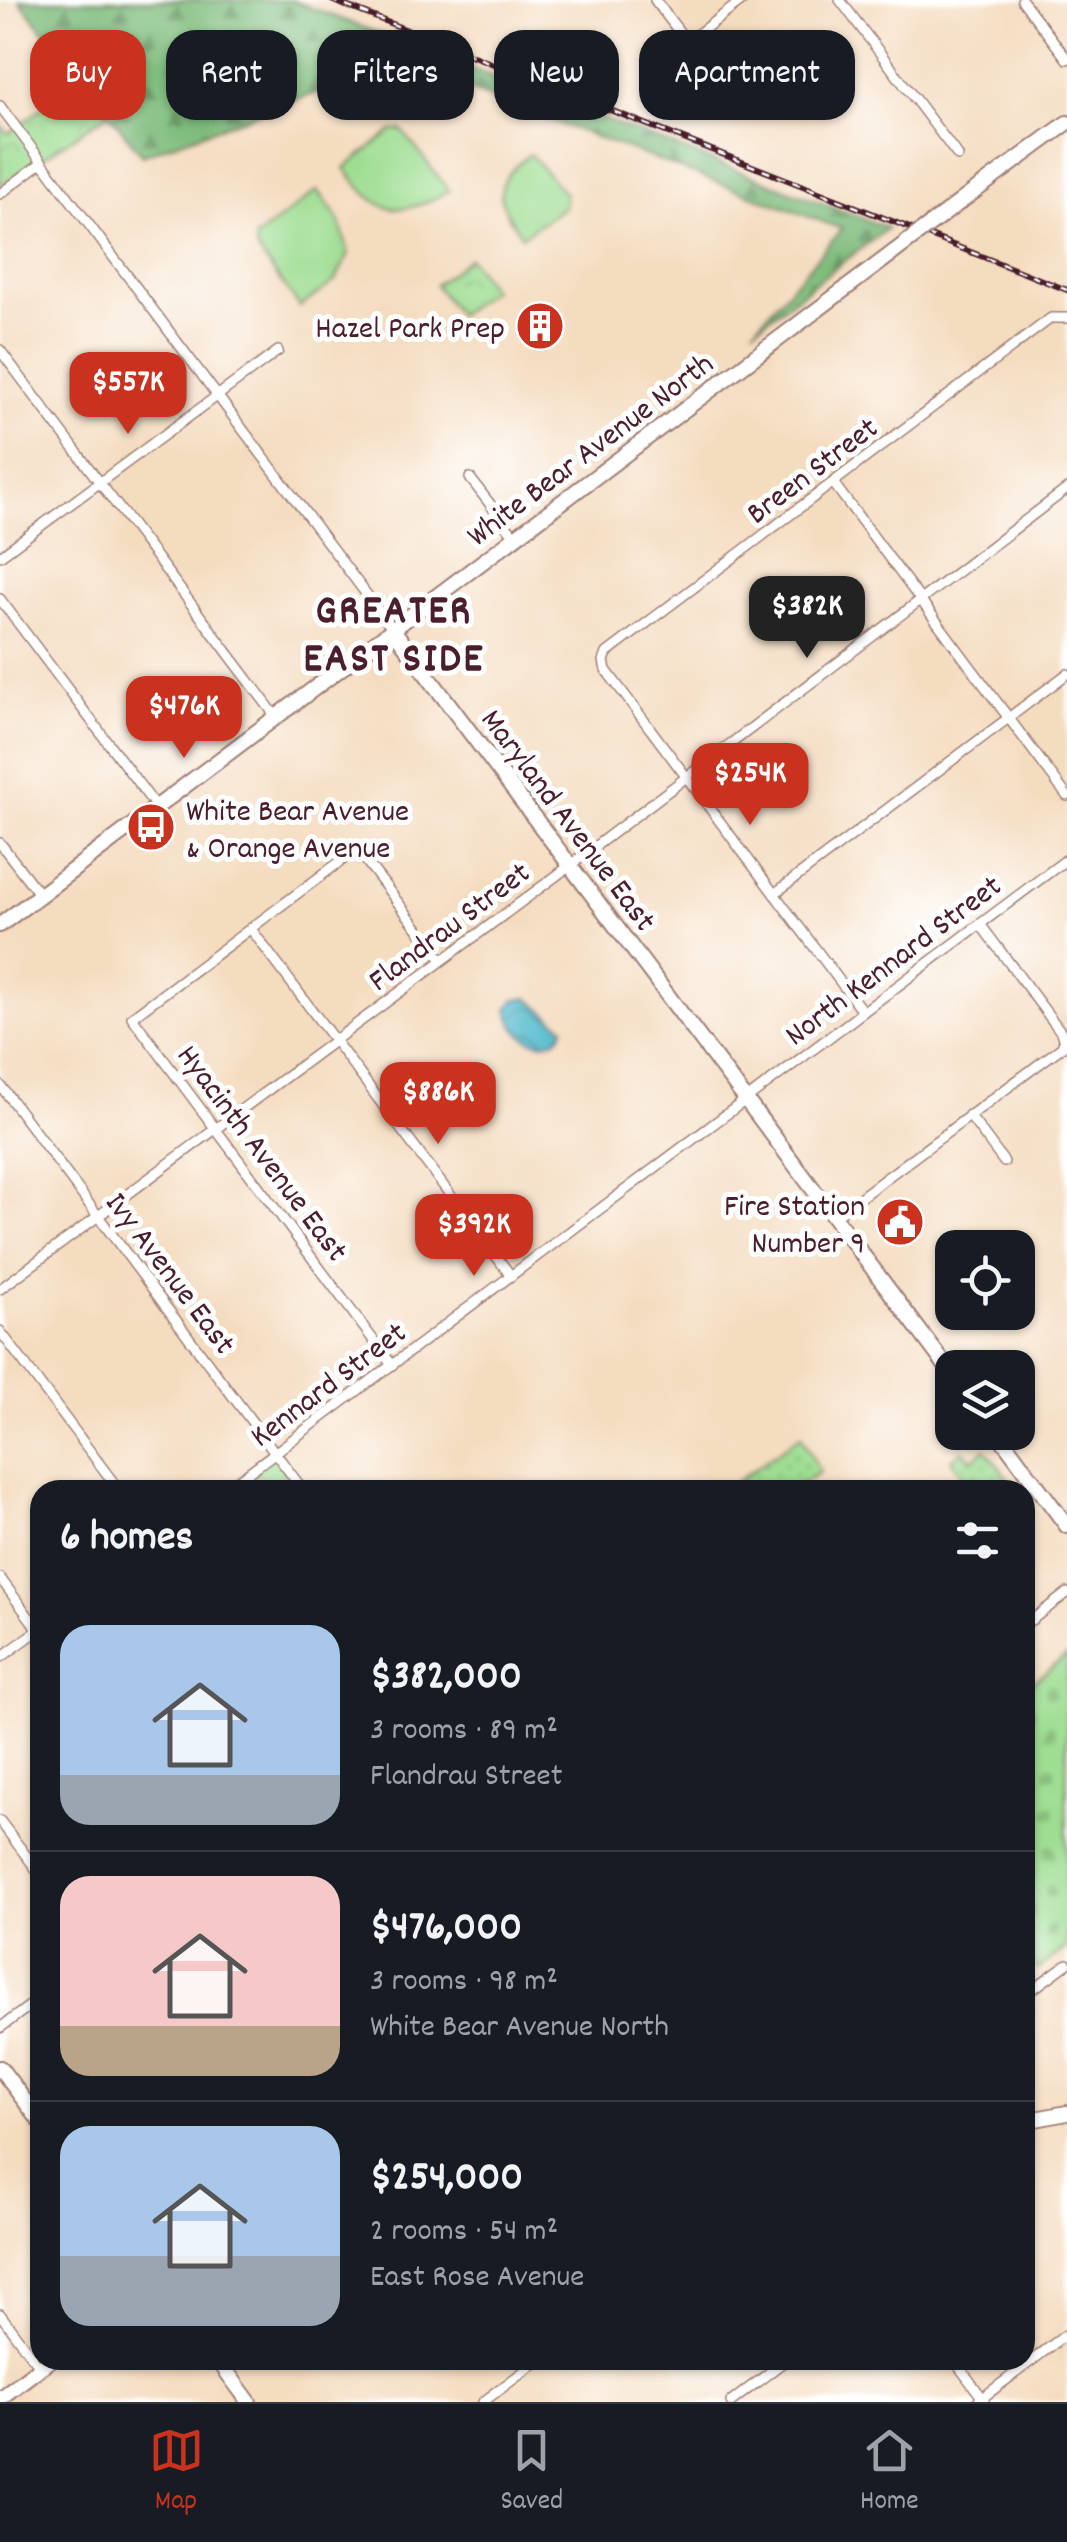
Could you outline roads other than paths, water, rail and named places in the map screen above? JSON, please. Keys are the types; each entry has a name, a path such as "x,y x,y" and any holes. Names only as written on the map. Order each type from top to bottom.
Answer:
{"main road":[{"name":"White Bear Avenue North","path":"0,925 1067,123"},
{"name":"Maryland Avenue East","path":"394,631 935,1351"},
{"path":"1010,1450 1032,1480"},
{"path":"1035,1484 1067,1526"},
{"path":"0,2068 30,2108"},
{"path":"1035,2119 1067,2113"},
{"path":"0,2398 37,2370"},
{"path":"225,2370 249,2402"}],"street":[{"path":"656,0 687,42 742,0"},
{"path":"840,0 958,156"},
{"path":"1022,0 1067,59"},
{"name":"Maryland Avenue East","path":"0,106 394,631"},
{"path":"0,194 41,163"},
{"name":"Breen Street","path":"686,776 606,670 607,653 1051,318 1067,318"},
{"path":"0,350 277,718"},
{"path":"0,556 278,351"},
{"path":"470,478 516,538"},
{"path":"834,484 1067,796"},
{"name":"Flandrau Street","path":"0,1289 1067,489"},
{"path":"0,598 157,808"},
{"path":"774,894 1067,674"},
{"path":"686,776 862,1012"},
{"path":"0,842 40,895"},
{"path":"442,960 357,849 250,929 511,1276"},
{"name":"North Kennard Street","path":"746,1100 1067,859"},
{"path":"834,1217 1056,1052 1064,1042 1061,1032 980,924"},
{"name":"Hyacinth Avenue East","path":"250,929 132,1016 392,1365"},
{"name":"Ivy Avenue East","path":"0,1085 296,1480"},
{"name":"Kennard Street","path":"238,1480 746,1100"},
{"path":"969,1115 1004,1162"},
{"path":"0,1332 111,1480"},
{"path":"0,1578 30,1617"},
{"path":"1035,1617 1067,1593"},
{"path":"0,1658 30,1637"},
{"path":"0,1821 30,1861"},
{"path":"1035,1988 1067,1964"},
{"path":"0,2028 30,2006"},
{"path":"0,2314 30,2347"},
{"path":"1035,2359 1067,2334"},
{"path":"483,2402 526,2370"},
{"path":"731,2402 773,2370"},
{"path":"961,2370 981,2401 1021,2370"}],"water":[{"path":"528,998 564,1027 554,1040 532,1040 513,1024 508,1009 514,1000"}],"railway":[{"path":"331,0 1067,290"}],"place":[{"name":"Hazel Park Prep","path":"540,326"},
{"name":"White Bear Avenue & Orange Avenue","path":"151,827"},
{"name":"Fire Station Number 9","path":"900,1222"}],"district":[{"name":"GREATER EAST SIDE","path":"394,631"}]}
